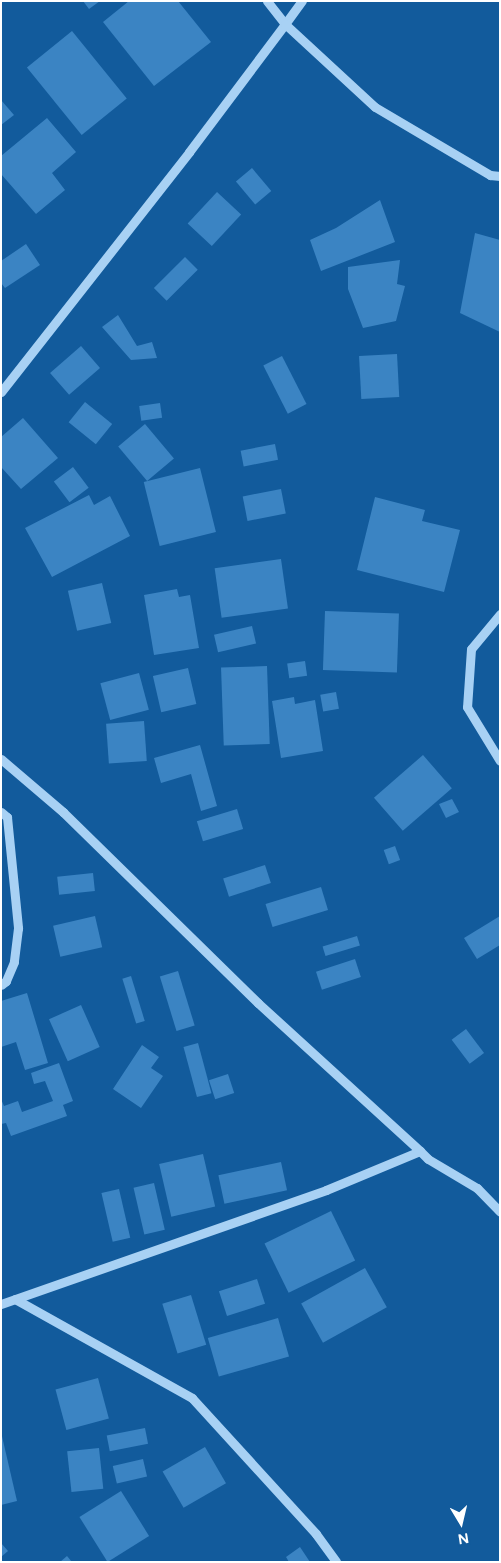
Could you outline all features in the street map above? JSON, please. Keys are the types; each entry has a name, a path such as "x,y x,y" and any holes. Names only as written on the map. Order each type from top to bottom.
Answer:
{"street":[{"path":"266,1 285,24 375,107 490,174 500,176"},
{"path":"1,392 302,1"},
{"path":"500,614 471,649 467,707 500,761"},
{"path":"1,759 62,812 258,1003 428,1159 477,1188 500,1212"},
{"path":"1,812 6,817 18,928 14,962 6,981 1,985"},
{"path":"1,1304 326,1190 420,1151"},
{"path":"15,1299 192,1398 316,1534 336,1562"}],"building":[{"path":"83,1 100,1 89,9"},
{"path":"129,1 178,1 211,42 154,86 103,22"},
{"path":"72,31 127,99 82,135 27,68"},
{"path":"1,100 14,115 1,125"},
{"path":"47,118 76,152 52,173 65,190 36,214 1,174 1,156"},
{"path":"252,168 271,191 255,204 236,181"},
{"path":"217,192 241,215 212,246 188,223"},
{"path":"380,200 395,242 321,271 310,240 336,228"},
{"path":"475,233 500,240 500,332 460,313"},
{"path":"26,244 40,265 5,288 1,283 1,261"},
{"path":"185,257 198,270 167,301 154,288"},
{"path":"400,260 397,284 405,286 396,321 363,328 348,289 348,267"},
{"path":"118,315 137,346 152,342 157,358 131,360 102,327"},
{"path":"81,346 100,368 69,395 50,373"},
{"path":"397,354 399,397 361,399 359,356"},
{"path":"282,356 307,404 288,414 263,366"},
{"path":"85,402 112,424 96,444 69,422"},
{"path":"160,403 162,418 141,421 139,406"},
{"path":"23,418 58,458 21,489 1,467 1,437"},
{"path":"145,424 174,458 147,481 118,446"},
{"path":"275,444 278,460 244,466 241,451"},
{"path":"73,467 89,488 69,502 54,481"},
{"path":"200,468 216,532 160,546 144,482"},
{"path":"281,489 286,514 247,521 243,496"},
{"path":"89,495 94,505 110,496 130,536 52,577 25,528"},
{"path":"375,497 425,510 422,521 460,530 444,592 357,570"},
{"path":"281,559 288,609 222,618 215,568"},
{"path":"102,583 111,623 77,631 68,591"},
{"path":"177,589 179,597 190,595 199,648 154,655 144,595"},
{"path":"325,611 399,614 397,673 323,670"},
{"path":"252,626 256,644 218,652 214,635"},
{"path":"305,661 307,676 289,678 287,664"},
{"path":"267,666 270,744 224,746 221,668"},
{"path":"188,668 196,704 161,712 153,676"},
{"path":"139,673 149,710 110,720 100,683"},
{"path":"336,692 339,709 323,712 320,695"},
{"path":"294,697 295,704 315,700 323,751 281,758 272,701"},
{"path":"144,721 147,761 109,764 106,724"},
{"path":"200,745 217,806 201,811 191,774 161,783 154,758"},
{"path":"423,755 452,788 403,831 374,798"},
{"path":"452,799 459,812 446,818 439,804"},
{"path":"237,809 243,829 203,841 197,821"},
{"path":"395,846 400,860 389,864 384,850"},
{"path":"265,865 271,883 229,897 223,879"},
{"path":"93,873 95,891 59,895 57,877"},
{"path":"321,887 328,910 273,927 266,904"},
{"path":"95,916 102,947 60,957 53,926"},
{"path":"500,916 500,945 477,959 464,938"},
{"path":"357,936 360,946 325,956 323,947"},
{"path":"355,959 361,977 322,990 316,972"},
{"path":"178,971 195,1026 176,1031 160,977"},
{"path":"131,976 145,1021 136,1024 122,979"},
{"path":"27,993 48,1063 25,1070 16,1042 1,1047 1,1001"},
{"path":"81,1005 100,1047 68,1061 49,1019"},
{"path":"466,1029 484,1053 470,1064 452,1040"},
{"path":"198,1043 211,1093 197,1097 184,1047"},
{"path":"142,1045 159,1057 151,1068 163,1076 141,1108 113,1089"},
{"path":"59,1063 73,1101 63,1105 67,1116 11,1136 6,1123 1,1124 1,1099 4,1106 18,1101 22,1112 53,1101 45,1081 34,1084 31,1073"},
{"path":"228,1074 234,1093 215,1099 209,1080"},
{"path":"203,1154 215,1207 171,1217 159,1164"},
{"path":"281,1162 287,1190 224,1204 218,1175"},
{"path":"154,1183 165,1230 144,1234 134,1188"},
{"path":"119,1189 130,1238 113,1242 101,1193"},
{"path":"331,1211 355,1260 289,1293 264,1243"},
{"path":"365,1268 387,1307 323,1343 301,1303"},
{"path":"257,1279 265,1304 227,1316 219,1291"},
{"path":"191,1295 206,1345 178,1353 162,1304"},
{"path":"278,1318 289,1356 219,1377 208,1338"},
{"path":"98,1378 109,1419 66,1430 55,1389"},
{"path":"145,1428 148,1444 110,1451 107,1435"},
{"path":"1,1432 17,1501 1,1505"},
{"path":"205,1447 226,1483 184,1508 163,1472"},
{"path":"99,1448 103,1489 71,1492 67,1451"},
{"path":"143,1459 147,1477 117,1484 113,1466"},
{"path":"121,1491 149,1536 108,1562 79,1517"},
{"path":"1,1543 8,1551 1,1557"},
{"path":"300,1547 310,1562 289,1562 286,1557"},
{"path":"67,1556 72,1562 60,1562"}]}
